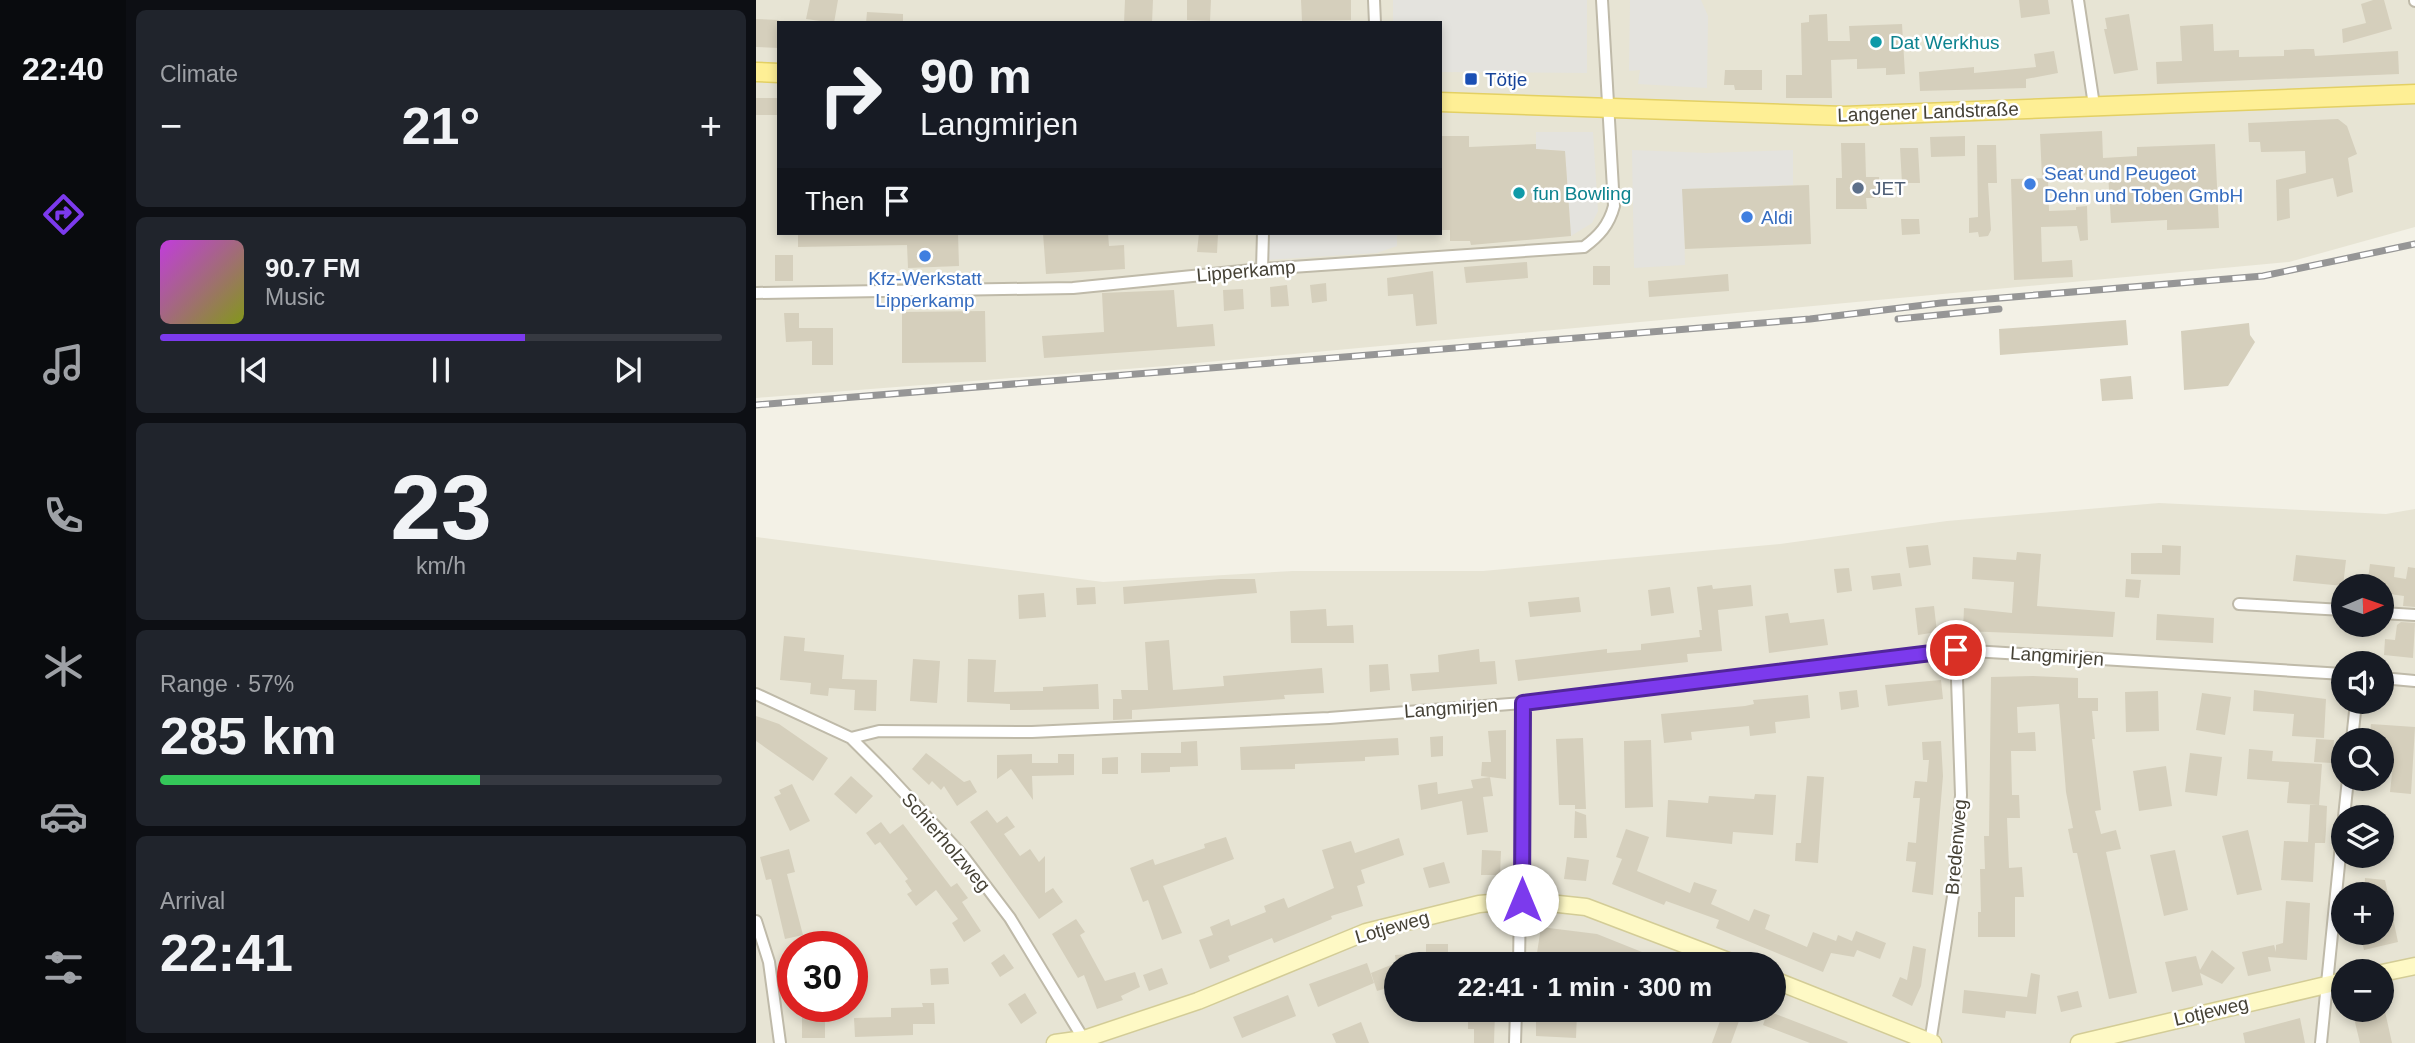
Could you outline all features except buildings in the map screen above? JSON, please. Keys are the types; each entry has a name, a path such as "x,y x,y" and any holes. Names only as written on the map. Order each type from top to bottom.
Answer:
{"main road":[{"path":"756,72 777,73"},
{"name":"Langener Landstraße","path":"1442,102 1844,116 2415,94"}],"street":[{"path":"1374,0 1375,21"},
{"name":"Lipperkamp","path":"756,293 1073,288 1262,269 1584,247 1599,236 1611,218 1614,206 1602,0"},
{"path":"2078,0 2094,105"},
{"path":"1262,269 1263,235"},
{"path":"2239,604 2331,609"},
{"path":"2394,614 2415,615"},
{"name":"Langmirjen","path":"851,737 879,731 1032,732 1329,718 1523,703 1956,650 2331,673"},
{"name":"Bredenweg","path":"1931,1043 1954,890 1961,795 1956,650"},
{"path":"2394,679 2415,681"},
{"name":"Schierholzweg","path":"756,694 851,737 963,856 1010,918 1085,1041"},
{"path":"1520,952 1523,703"},
{"path":"2336,959 2341,868"},
{"name":"Lotjeweg","path":"1055,1043 1085,1041 1198,1000 1366,932 1479,904 1522,900 1556,902 1608,913 1706,952"},
{"path":"756,922 769,962 780,1043"},
{"path":"2394,971 2415,967"},
{"name":"Lotjeweg","path":"2079,1043 2331,984"},
{"path":"1786,985 1931,1043"},
{"path":"2321,1043 2331,1000"},
{"path":"1515,1043 1516,1022"}],"shaded area":[{"path":"756,0 2415,0 2415,227 2289,262 1165,366 756,398"},
{"path":"1393,0 1587,0 1587,73 1442,72 1442,21 1393,21"},
{"path":"1630,0 1701,0 1708,16 1707,88 1638,84 1640,70 1629,71"},
{"path":"1536,132 1593,132 1598,211 1592,223 1571,236 1565,151 1536,149"},
{"path":"1632,150 1707,153 1793,150 1793,185 1683,189 1685,265 1634,268"},
{"path":"1269,235 1397,235 1397,246 1377,253 1268,260"},
{"path":"2159,503 2386,514 2415,509 2415,1043 756,1043 756,537 1103,582 1293,571 1483,571 1780,544 1947,521"}],"railway":[{"path":"756,405 1810,319 1941,303 2263,276 2415,244"},
{"path":"1898,319 1999,309"}],"place":[{"name":"Dat Werkhus","path":"1876,42"},
{"name":"Tötje","path":"1471,79"},
{"name":"Seat und Peugeot Dehn und Toben GmbH","path":"2030,184"},
{"name":"JET","path":"1858,188"},
{"name":"fun Bowling","path":"1519,193"},
{"name":"Aldi","path":"1747,217"},
{"name":"Kfz-Werkstatt Lipperkamp","path":"925,256"}],"route":[{"path":"1522,900 1523,703 1956,650"}]}
